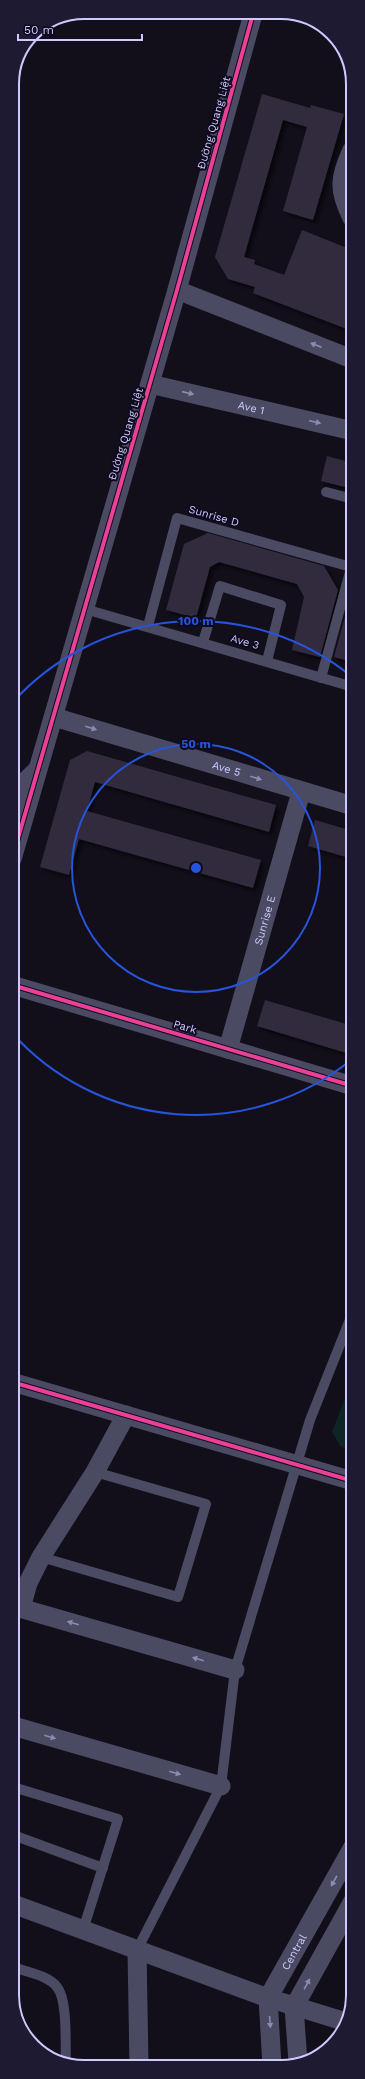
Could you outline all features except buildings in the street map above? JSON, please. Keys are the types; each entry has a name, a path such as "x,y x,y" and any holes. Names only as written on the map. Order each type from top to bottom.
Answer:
{"street":[{"name":"Đường Quang Liệt","path":"19,835 177,290 253,19"},
{"path":"346,163 341,183 346,205"},
{"path":"177,290 346,357"},
{"name":"Ave 1","path":"150,384 346,430"},
{"name":"Ave 5","path":"54,717 301,792 346,804"},
{"path":"19,787 38,769"},
{"name":"Sunrise E","path":"228,1049 301,792"},
{"name":"Park","path":"19,987 346,1084"},
{"path":"19,1384 346,1479"},
{"path":"19,1603 41,1557 95,1472 126,1415"},
{"path":"19,1608 235,1670"},
{"path":"19,1728 221,1786"},
{"name":"Central","path":"268,1998 346,1859"},
{"path":"19,1906 268,1998 341,2020"},
{"path":"298,2058 294,2006 346,1913"},
{"path":"137,1950 139,2060"},
{"path":"268,1998 272,2060"}],"lane":[{"path":"326,492 346,497"},
{"name":"Sunrise D","path":"148,626 177,518 346,562"},
{"path":"203,642 220,586 281,605 267,661"},
{"name":"Sunrise D","path":"321,678 346,586"},
{"name":"Ave 3","path":"85,609 203,642 346,685"},
{"path":"137,1950 221,1786 235,1670 310,1420 346,1330"},
{"path":"41,1557 178,1597 206,1504 95,1472"},
{"path":"19,1789 118,1819 83,1930"},
{"path":"19,1836 103,1868"},
{"path":"19,1968 46,1979 57,1986 62,1996 66,2058"}],"green space":[{"path":"346,1396 346,1448 341,1447 332,1432"}],"cycle path":[{"path":"19,835 177,290 252,19"},
{"path":"19,987 346,1084"},
{"path":"19,1384 346,1479"}]}
